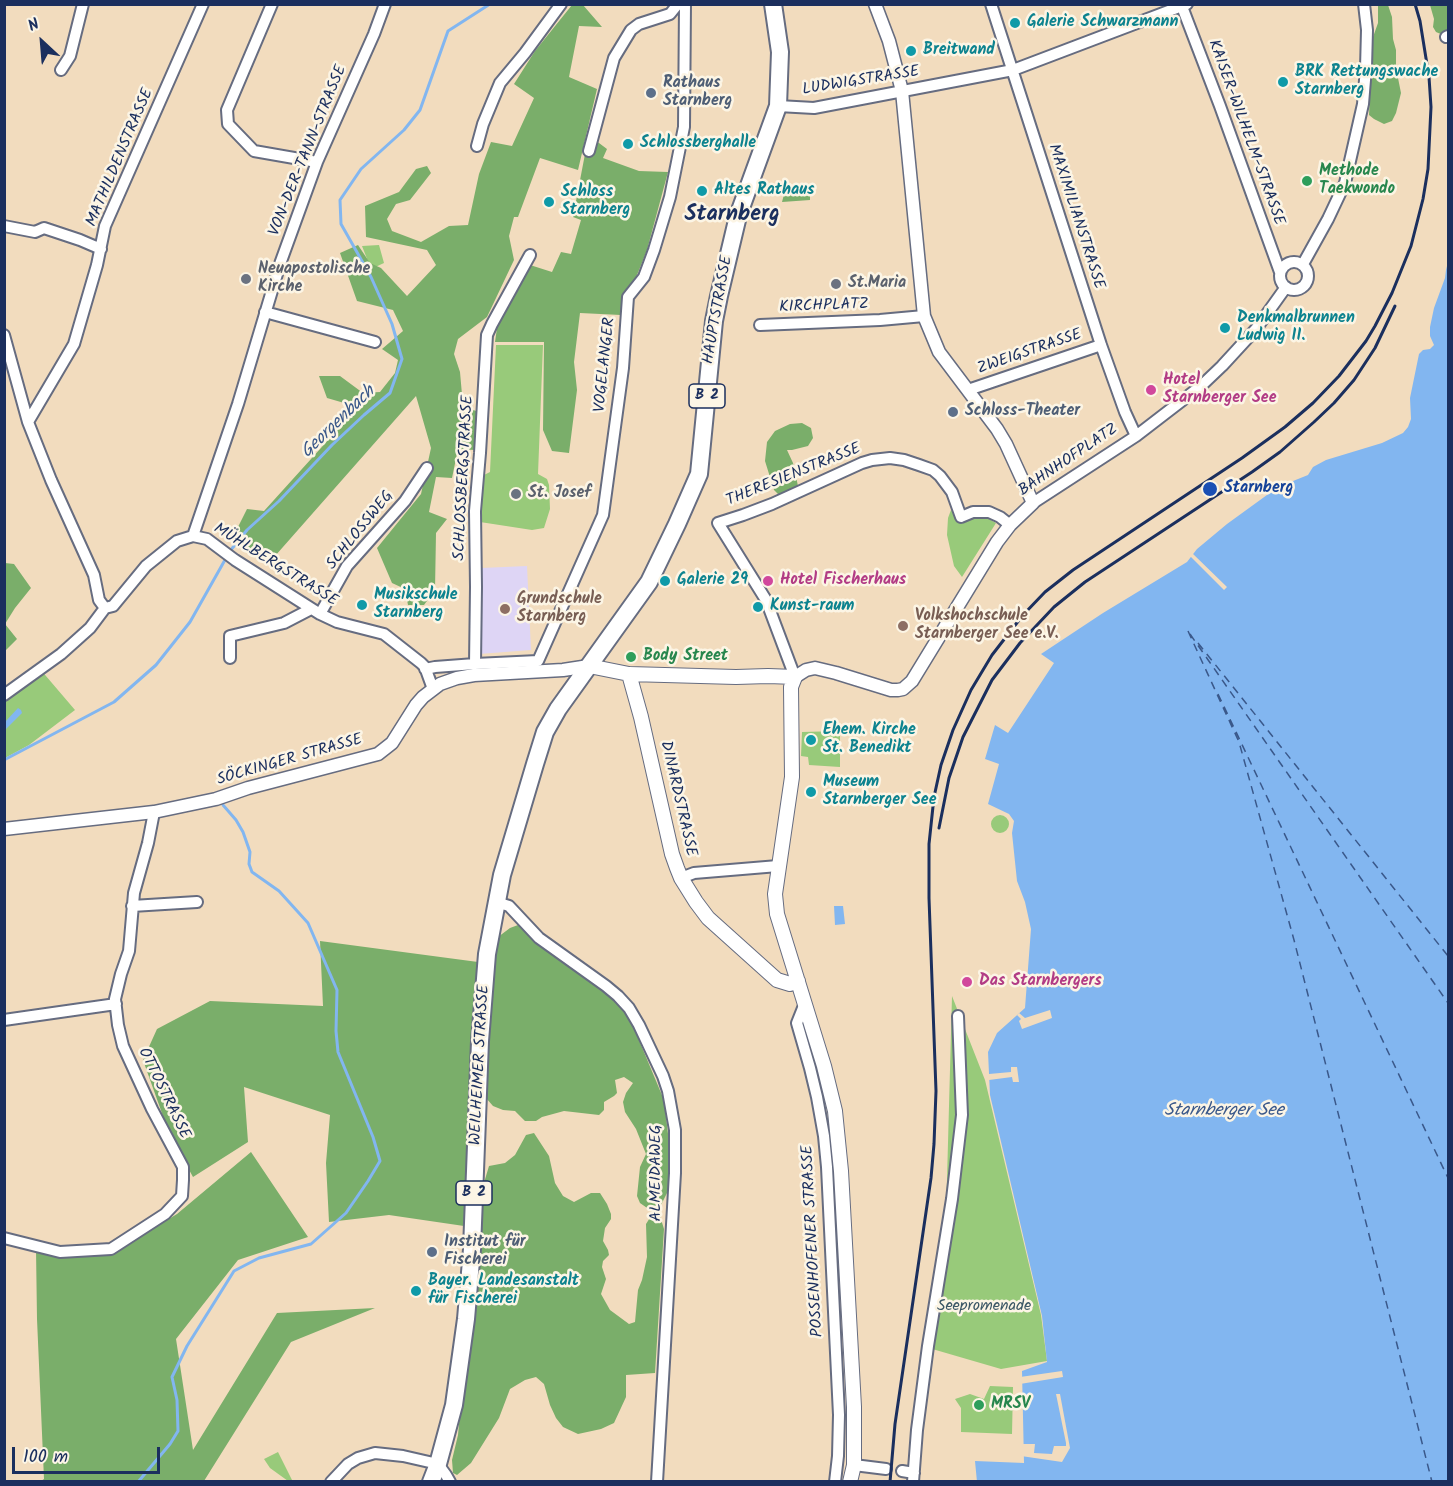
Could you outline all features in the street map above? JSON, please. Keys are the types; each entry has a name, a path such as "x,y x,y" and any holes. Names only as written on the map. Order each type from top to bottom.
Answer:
{"main road":[{"name":"HAUPTSTRASSE","path":"589,666 649,582 699,474 714,321 721,287 738,216 778,106 780,52 773,4"},
{"path":"589,666 629,674 795,677"},
{"name":"WEILHEIMER STRASSE","path":"431,1482 454,1405 466,1318 472,1249 480,1041 488,954 496,902 545,732 589,666"},
{"name":"DINARDSTRASSE","path":"629,674 672,854 681,878 708,918 777,980 790,984 798,981"},
{"name":"POSSENHOFENER STRASSE","path":"795,677 790,687 793,769 775,894 777,915 824,1066 835,1111 841,1171 854,1407 854,1465 850,1482"}],"street":[{"path":"61,70 70,56 83,4"},
{"name":"MATHILDENSTRASSE","path":"28,422 74,344 101,249 105,226 203,4"},
{"path":"272,4 227,110 228,124 254,151 317,162"},
{"name":"VON-DER-TANN-STRASSE","path":"194,536 238,404 280,264 317,162 385,4"},
{"path":"477,147 483,124 500,83 561,4"},
{"path":"589,151 614,58 631,30 639,24 670,14 678,4"},
{"name":"VOGELANGER","path":"475,664 538,661 603,515 623,368 628,297 644,277 654,250 670,197 684,127 685,4"},
{"path":"875,4 889,41 902,91 924,316 939,352 1006,444 1033,503"},
{"name":"MAXIMILIANSTRASSE","path":"991,4 1101,345 1136,436"},
{"path":"1303,264 1345,183 1363,104 1367,30 1364,4"},
{"name":"LUDWIGSTRASSE","path":"778,106 814,108 1012,70 1183,5"},
{"name":"KAISER-WILHELM-STRASSE","path":"1183,5 1280,272"},
{"path":"4,226 35,232 44,228 101,249"},
{"name":"SCHLOSSBERGSTRASSE","path":"475,664 475,511 487,335 530,255"},
{"path":"1294,261 1303,264 1308,272 1307,282 1300,289 1286,287 1280,280 1280,272 1285,264 1294,261"},
{"name":"BAHNHOFPLATZ","path":"795,677 806,670 815,669 891,690 903,689 912,681 992,550 1010,525 1033,503 1136,436 1201,386 1256,329 1286,287"},
{"path":"265,312 375,342"},
{"name":"KIRCHPLATZ","path":"760,325 924,316"},
{"path":"4,335 28,422 51,480 94,574 99,600 105,608"},
{"name":"ZWEIGSTRASSE","path":"968,390 1101,345"},
{"name":"THERESIENSTRASSE","path":"795,677 766,600 718,523 772,504 862,463 883,458 904,460 933,470 952,492 961,517 966,513 989,512 1010,525"},
{"name":"SCHLOSSWEG","path":"315,611 347,566 405,501 427,468"},
{"name":"MÜHLBERGSTRASSE","path":"4,695 61,654 90,628 105,608 113,606 146,566 177,541 194,536 207,539 223,552 315,611 337,622 384,634 422,663 433,689"},
{"path":"230,658 231,636 315,611"},
{"path":"425,669 475,664"},
{"name":"SÖCKINGER STRASSE","path":"4,829 154,812 216,799 248,788 378,754 392,743 423,697 448,681 486,674 563,670 589,666"},
{"name":"OTTOSTRASSE","path":"4,1238 60,1252 111,1249 165,1214 182,1196 183,1167 152,1109 123,1046 115,999 129,951 134,893 154,812"},
{"path":"681,878 694,873 778,866"},
{"path":"132,906 196,902"},
{"name":"ALMEIDAWEG","path":"496,902 509,906 539,938 606,986 629,1008 663,1076 668,1091 675,1130 675,1173 657,1482"},
{"name":"POSSENHOFENER STRASSE","path":"805,1003 797,1023 817,1096 827,1167 839,1415 835,1482"},
{"path":"4,1020 116,1004"},
{"path":"902,1472 914,1477 916,1430 952,1199 962,1115 958,1016"},
{"path":"331,1482 348,1464 375,1453 403,1456 438,1464 450,1482"},
{"path":"854,1465 886,1469"}],"shaded area":[{"name":"Grundschule Starnberg","path":"527,566 531,650 479,654 481,568"}],"green space":[{"path":"572,5 583,5 602,27 579,26 569,77 597,89 578,170 540,158 518,217 514,217 509,236 514,260 487,317 458,339 454,354 460,372 463,406 476,411 475,450 458,449 452,478 436,477 429,512 447,519 436,533 435,590 424,605 408,605 405,589 392,583 377,548 421,494 431,448 416,396 268,564 234,535 247,509 264,511 358,407 327,398 319,376 340,376 363,393 380,392 395,373 398,360 382,349 403,331 393,310 357,301 340,253 358,245 370,263 381,268 407,296 436,265 427,250 366,237 365,206 399,192 416,169 427,166 431,173 410,200 396,204 387,219 392,231 421,242 449,226 468,225 479,174 491,142 512,146 534,98 514,84 535,51"},
{"path":"1378,5 1388,5 1392,17 1396,68 1401,93 1392,121 1384,124 1369,115 1373,37 1378,23"},
{"path":"1430,5 1448,5 1448,33 1443,35 1436,32 1433,27 1434,19"},
{"path":"595,140 607,149 603,158 639,171 668,172 647,250 621,315 580,313 574,362 577,390 569,453 552,451 543,430 544,342 495,342 497,328 530,265 552,272 561,252 571,254 581,220 573,217 585,154"},
{"path":"786,187 810,187 810,200 782,202"},
{"path":"379,245 384,263 371,269 362,246"},
{"path":"496,345 543,345 538,474 547,479 550,509 544,528 532,530 480,522 482,476 490,472"},
{"path":"802,423 811,428 813,438 808,446 787,450 793,463 798,486 787,494 778,494 774,490 765,461 767,442 775,431 790,424"},
{"path":"951,510 965,522 974,518 987,518 996,523 962,577 954,566 947,535"},
{"path":"5,563 14,564 31,588 5,624"},
{"path":"5,624 17,639 5,651"},
{"path":"40,669 75,710 29,745 5,758 5,695"},
{"path":"840,731 840,767 809,765 808,757 801,756 802,732"},
{"path":"1000,815 1006,818 1009,824 1006,830 1000,833 994,830 991,824 994,818"},
{"path":"518,925 584,973 621,1007 631,1021 664,1100 669,1142 668,1191 659,1209 650,1210 640,1203 637,1196 640,1167 646,1154 636,1129 625,1112 623,1102 633,1083 624,1077 615,1080 617,1093 604,1102 604,1110 599,1115 564,1111 536,1121 525,1121 515,1111 493,1106 486,1098 481,1082 492,954 498,937"},
{"path":"320,941 478,962 464,1226 389,1215 329,1222 326,1163 330,1115 244,1087 248,1142 193,1177 169,1133 143,1060 157,1029 210,1001 323,1006"},
{"name":"Seepromenade","path":"952,996 985,1080 1041,1315 1047,1361 1001,1369 922,1346 946,1216"},
{"path":"534,1133 549,1156 555,1183 563,1196 574,1202 591,1193 600,1193 607,1204 611,1219 605,1228 603,1241 609,1255 603,1261 602,1267 606,1279 601,1294 610,1310 629,1324 635,1322 638,1290 647,1257 646,1224 653,1213 660,1216 664,1229 655,1373 626,1375 626,1397 614,1423 601,1429 578,1434 563,1427 556,1418 544,1384 536,1377 525,1380 510,1389 499,1418 471,1463 457,1475 453,1473 452,1460 458,1435 463,1380 474,1317 483,1186 489,1166 505,1163 515,1155 526,1135"},
{"path":"251,1152 308,1237 238,1260 176,1339 193,1450 277,1313 375,1308 291,1342 204,1481 41,1481 44,1479 36,1249 113,1253 177,1214"},
{"path":"990,1386 1013,1387 1012,1434 961,1432 961,1408 955,1399 970,1394 984,1399"},
{"path":"278,1452 292,1480 288,1481 270,1468 264,1459"}],"water":[{"name":"Starnberger See","path":"1448,262 1448,1481 977,1482 975,1461 1024,1463 1022,1371 1047,1362 1042,1316 990,1095 988,1052 997,1033 1025,1008 1031,929 1017,881 1012,833 1014,821 1009,814 988,804 999,764 985,759 995,725 1008,733 1054,663 1041,654 1187,562 1197,549 1227,524 1278,487 1308,475 1313,467 1326,460 1382,443 1403,433 1411,419 1410,398 1419,354 1434,345 1430,336 1430,327"},
{"path":"18,708 22,713 5,730 5,722"},
{"path":"834,906 843,906 845,924 835,925"}],"pier":[{"path":"1191,552 1227,587 1224,590 1189,555"},
{"path":"1050,1010 1052,1018 1022,1029 1019,1021 1021,1019 1017,1015 1019,1013 1025,1018"},
{"path":"1011,1067 1017,1067 1019,1082 1013,1082 1012,1077 989,1080 989,1074 1011,1072"},
{"path":"1062,1371 1063,1377 1020,1384 1020,1377"},
{"path":"1056,1394 1060,1394 1070,1448 1062,1462 1021,1456 1023,1444 1035,1444 1034,1453 1052,1454 1054,1446 1066,1446"}],"waterway":[{"name":"Georgenbach","path":"4,760 114,702 156,665 190,622 230,551 247,530 279,501 332,445 390,393 402,359 392,324 371,277 341,224 340,200 361,169 404,130 420,110 448,31 490,4"},
{"path":"138,1482 178,1431 177,1400 172,1377 187,1346 234,1271 259,1258 311,1244 346,1213 380,1161 373,1137 338,1052 337,990 308,923 279,891 252,872 249,864 250,852 243,832 223,805"}],"ferry route":[{"path":"1188,631 1239,742 1294,940 1432,1482"},
{"path":"1190,634 1448,1003"},
{"path":"1198,643 1448,956"},
{"path":"1218,694 1448,1178"}],"railway":[{"path":"890,1482 895,1424 934,1144 936,1091 929,844 934,797 941,765 953,730 971,690 992,655 1023,615 1045,592 1073,570 1285,427 1339,376 1366,341 1392,293 1411,246 1428,169 1431,107 1429,77 1415,4"},
{"path":"939,828 949,778 963,737 992,680 1020,643 1054,607 1085,582 1252,472 1280,452 1314,422 1354,380 1375,348 1395,306"}],"place":[{"name":"Galerie Schwarzmann","path":"1015,23"},
{"name":"Breitwand","path":"911,51"},
{"name":"BRK Rettungswache Starnberg","path":"1283,82"},
{"name":"Rathaus Starnberg","path":"651,93"},
{"name":"Schlossberghalle","path":"628,144"},
{"name":"Methode Taekwondo","path":"1307,181"},
{"name":"Altes Rathaus","path":"702,191"},
{"name":"Schloss Starnberg","path":"549,202"},
{"name":"Neuapostolische Kirche","path":"246,279"},
{"name":"St.Maria","path":"836,284"},
{"name":"Denkmalbrunnen Ludwig II.","path":"1225,328"},
{"name":"Hotel Starnberger See","path":"1151,390"},
{"name":"Schloss-Theater","path":"953,412"},
{"name":"Starnberg","path":"1210,489"},
{"name":"St. Josef","path":"516,494"},
{"name":"Galerie 29","path":"665,581"},
{"name":"Hotel Fischerhaus","path":"768,581"},
{"name":"Musikschule Starnberg","path":"362,605"},
{"name":"Kunst-raum","path":"758,607"},
{"name":"Grundschule Starnberg","path":"505,609"},
{"name":"Volkshochschule Starnberger See e.V.","path":"903,626"},
{"name":"Body Street","path":"631,657"},
{"name":"Ehem. Kirche St. Benedikt","path":"811,740"},
{"name":"Museum Starnberger See","path":"811,792"},
{"name":"Das Starnbergers","path":"967,982"},
{"name":"Institut für Fischerei","path":"432,1252"},
{"name":"Bayer. Landesanstalt für Fischerei","path":"416,1291"},
{"name":"MRSV","path":"979,1405"}],"district":[{"name":"Starnberg","path":"732,216"}]}
